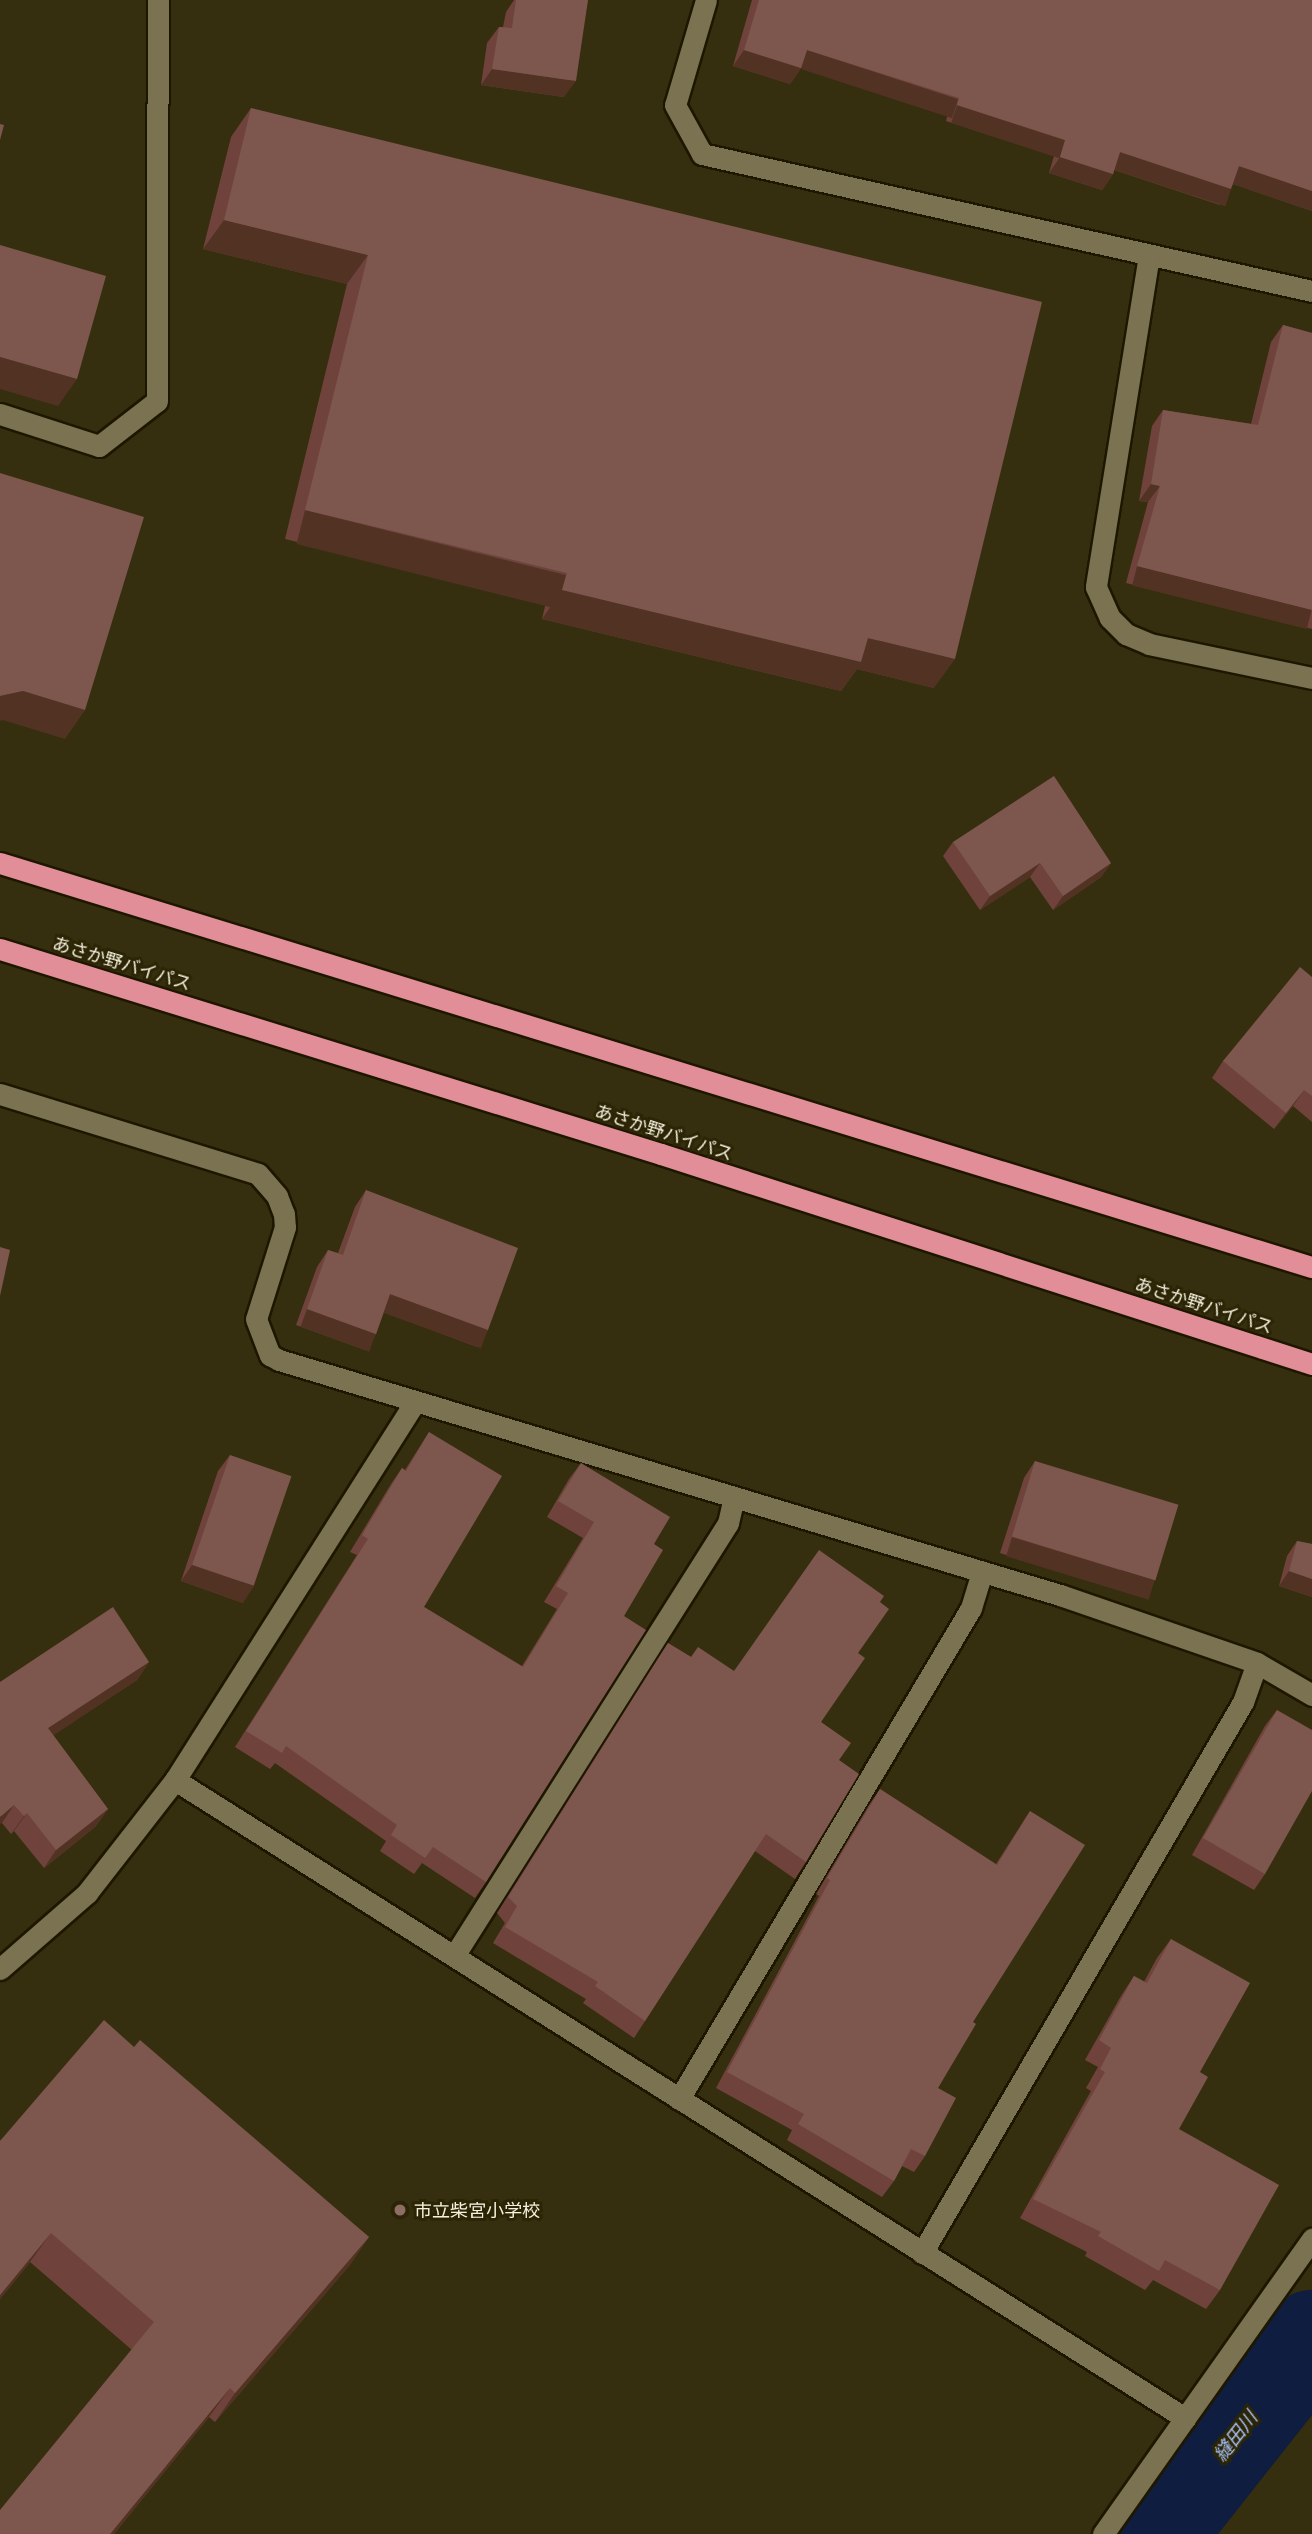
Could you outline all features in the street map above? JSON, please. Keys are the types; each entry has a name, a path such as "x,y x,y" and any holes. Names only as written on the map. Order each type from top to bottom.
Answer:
{"highway":[{"path":"0,863 1312,1267"},
{"name":"あさか野バイパス","path":"0,949 661,1154 1312,1364"}],"street":[{"path":"0,414 99,446 157,401 158,0"},
{"path":"706,0 675,105 702,154 1312,291"},
{"path":"1149,256 1097,587 1110,618 1126,634 1149,644 1312,678"},
{"path":"0,1094 258,1174 277,1196 284,1214 285,1227 256,1319 270,1355 414,1403 982,1572 1257,1663 1312,1695"},
{"path":"0,1969 87,1893 175,1780 414,1403"},
{"path":"454,1956 728,1524 734,1498"},
{"path":"679,2099 971,1608 982,1572"},
{"path":"922,2253 1243,1702 1257,1663"},
{"path":"175,1780 1185,2418"},
{"path":"1103,2534 1312,2239"}],"building":[{"path":"516,0 588,0 576,81 492,69 499,27 512,28"},
{"path":"759,0 1312,0 1312,191 1239,166 1231,189 1120,152 1113,174 1060,157 1065,140 957,105 959,98 807,50 801,68 744,50"},
{"path":"251,108 1042,302 955,659 868,638 861,662 562,590 567,573 305,510 368,255 224,220"},
{"path":"0,124 4,125 0,140"},
{"path":"0,245 106,276 77,379 0,357"},
{"path":"1283,325 1312,333 1312,610 1137,566 1160,486 1151,484 1163,410 1258,425"},
{"path":"0,473 144,517 85,710 23,691 0,696"},
{"path":"1054,776 1111,863 1063,896 1040,863 990,896 953,842"},
{"path":"1300,967 1312,977 1312,1096 1304,1090 1286,1113 1223,1061"},
{"path":"366,1190 518,1248 488,1330 390,1294 376,1334 307,1309 328,1250 343,1255"},
{"path":"0,1247 10,1250 0,1296"},
{"path":"429,1432 502,1476 424,1607 523,1667 568,1593 556,1586 594,1522 558,1501 581,1463 670,1517 654,1544 663,1550 624,1616 646,1630 486,1882 433,1847 425,1858 391,1835 397,1825 286,1746 282,1753 246,1731 368,1539 362,1535 402,1468 406,1471"},
{"path":"230,1455 291,1476 254,1586 192,1565"},
{"path":"1035,1461 1178,1505 1155,1580 1012,1537"},
{"path":"1297,1541 1312,1544 1312,1579 1289,1571"},
{"path":"819,1550 884,1596 880,1602 889,1609 858,1653 865,1658 821,1722 851,1743 839,1760 859,1774 806,1862 766,1834 645,2021 595,1986 598,1982 505,1927 517,1906 508,1897 668,1643 691,1657 698,1647 734,1671"},
{"path":"113,1607 149,1662 48,1728 108,1809 56,1850 27,1813 24,1816 14,1805 0,1817 0,1682"},
{"path":"1277,1710 1312,1730 1312,1791 1265,1874 1203,1838"},
{"path":"880,1789 997,1865 1030,1811 1085,1845 973,2022 976,2024 938,2088 956,2098 925,2156 911,2149 894,2181 798,2124 804,2114 727,2072 830,1880 827,1878"},
{"path":"1171,1939 1250,1983 1200,2072 1208,2077 1179,2129 1279,2185 1220,2290 1165,2260 1159,2271 1098,2236 1101,2232 1033,2199 1105,2072 1100,2069 1111,2048 1099,2040 1134,1976 1147,1983"},
{"path":"104,2020 134,2047 140,2040 369,2237 235,2393 230,2388 110,2534 0,2534 0,2510 154,2322 51,2233 0,2295 0,2141"}],"waterway":[{"name":"縫田川","path":"1157,2534 1312,2338"}],"place":[{"name":"市立柴宮小学校","path":"400,2210"}]}
